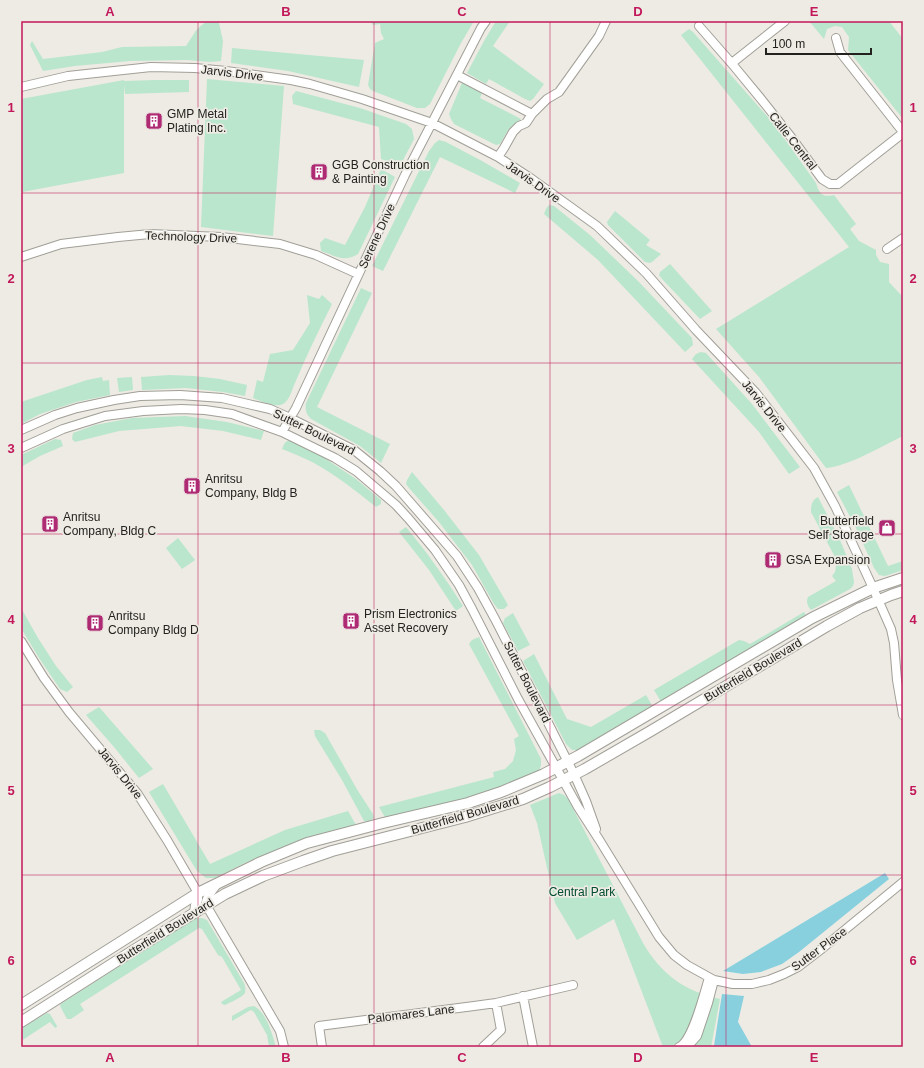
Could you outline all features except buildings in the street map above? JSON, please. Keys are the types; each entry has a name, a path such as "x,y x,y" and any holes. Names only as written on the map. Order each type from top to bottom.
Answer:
{"main road":[{"name":"Butterfield Boulevard","path":"21,1005 198,893 261,862 307,843 382,823 468,803 501,792 544,774 568,762 812,618 873,588 903,578"},
{"name":"Butterfield Boulevard","path":"21,1022 224,894 263,876 332,851 465,817 523,798 585,769 860,608 903,591"}],"street":[{"name":"Serene Drive","path":"282,432 405,175 486,21"},
{"path":"498,158 512,132 519,126 526,123 532,114 547,99 559,92 599,36 606,21"},
{"path":"732,63 785,21"},
{"name":"Calle Central","path":"699,26 732,63 822,179 830,184 838,184 903,132"},
{"path":"836,38 840,52 903,132"},
{"name":"Jarvis Drive","path":"21,87 68,76 151,67 218,70 291,80 362,99 432,123 498,158 529,177 597,226 646,273 696,330 756,393 814,468 835,506 891,629 903,714"},
{"path":"457,75 532,114"},
{"name":"Technology Drive","path":"21,258 61,244 118,237 150,234 221,237 280,244 316,255 358,274"},
{"path":"887,249 903,238"},
{"name":"Sutter Boulevard","path":"21,430 55,415 77,408 140,396 180,395 222,398 270,409 354,450 396,486 457,556 478,588 495,619 568,762"},
{"name":"Sutter Boulevard","path":"21,448 63,429 105,416 143,411 181,409 205,410 232,414 282,432 335,458 356,471 396,505 430,545 459,586 472,609 518,699 556,768"},
{"name":"Jarvis Drive","path":"21,641 44,678 69,712 137,793 198,893"},
{"name":"Sutter Place","path":"568,762 586,801 600,841"},
{"name":"Sutter Place","path":"556,768 578,807 659,937 682,962 712,979 733,984 752,984 769,980 784,974 798,966 824,947 903,882"},
{"path":"217,884 207,897 206,905 280,1031 284,1047"},
{"path":"194,913 195,905 198,900 198,893"},
{"path":"680,1047 692,1032 712,979"},
{"path":"687,1047 697,1036 708,1003 712,979"},
{"name":"Palomares Lane","path":"322,1047 319,1026 432,1012 496,1002 573,985"},
{"path":"523,996 533,1047"},
{"path":"482,1047 501,1030 496,1002"}],"green space":[{"path":"207,21 219,21 223,41 221,61 130,61 75,66 43,71 30,45 32,41 43,59 102,52 122,47 186,46 197,29"},
{"path":"370,21 474,21 430,104 425,108 417,108 370,89 368,85 375,43 384,39 381,33 380,24 373,25"},
{"path":"496,21 510,21 493,46 544,84 530,101 489,79 486,84 467,73"},
{"path":"809,21 889,21 903,39 903,119 848,50 849,37 842,27 835,26 827,29 824,39"},
{"path":"689,29 774,124 816,183 818,190 827,196 834,195 856,224 850,229 859,241 876,250 876,255 880,262 889,264 889,282 903,296 903,436 845,464 826,468 759,377 716,329 849,247 681,35"},
{"path":"232,48 364,60 359,87 288,71 231,63"},
{"path":"207,79 284,86 273,236 201,227"},
{"path":"124,80 189,80 189,92 125,94 124,85 124,173 22,192 21,99"},
{"path":"462,83 482,93 480,98 521,119 508,130 500,144 496,145 454,124 449,114"},
{"path":"296,91 360,108 406,124 412,129 414,139 400,166 381,159 379,127 293,104 292,96"},
{"path":"439,140 446,142 482,161 520,183 515,193 440,157 383,271 372,266 429,151"},
{"path":"381,169 395,177 358,254 353,257 340,258 321,251 320,243 325,238 345,245 365,207"},
{"path":"549,205 554,206 590,235 638,281 692,338 693,345 685,352 598,260 544,214"},
{"path":"615,211 650,240 646,245 661,254 652,262 645,262 608,225 607,222"},
{"path":"670,264 712,311 700,319 662,279 659,275 660,272"},
{"path":"361,288 372,293 317,407 390,444 381,463 360,446 311,419 306,410 306,403"},
{"path":"307,295 319,299 322,295 332,304 308,353 289,397 283,404 280,405 268,404 253,398 257,380 263,382 270,354 293,350 310,323"},
{"path":"701,352 706,353 752,404 800,467 789,474 759,432 692,359 696,354"},
{"path":"169,375 220,379 247,385 245,396 186,388 142,390 141,377"},
{"path":"102,377 103,381 109,380 110,395 76,402 40,414 21,424 21,402 87,380"},
{"path":"132,377 133,390 119,392 117,378"},
{"path":"185,416 227,422 264,431 261,440 223,431 181,426 119,431 75,442 72,439 73,433 95,425 132,418"},
{"path":"55,439 61,440 63,446 40,456 21,467 21,455"},
{"path":"287,441 291,441 323,457 356,479 381,500 381,504 376,507 346,484 314,463 282,449"},
{"path":"412,472 479,555 508,605 504,609 498,609 494,604 472,565 439,522 406,484"},
{"path":"849,485 888,566 903,561 903,570 885,576 879,575 874,568 857,530 837,492"},
{"path":"818,497 840,540 852,569 854,582 850,589 811,610 807,604 808,597 836,581 832,576 835,572 836,566 835,557 811,512 812,503"},
{"path":"406,527 436,565 463,606 456,611 429,570 399,532"},
{"path":"178,538 195,560 182,569 166,548"},
{"path":"21,608 56,666 73,687 67,692 60,689 21,628"},
{"path":"804,612 806,615 665,700 660,700 654,690 739,640 750,644"},
{"path":"513,613 530,645 518,651 503,623 505,618"},
{"path":"479,637 541,759 539,771 487,793 386,819 379,807 494,777 493,772 505,769 513,761 516,750 514,739 519,736 469,644 472,640"},
{"path":"534,654 567,719 591,727 646,695 653,707 580,750 572,750 566,744 523,661"},
{"path":"99,707 153,769 139,778 86,715"},
{"path":"314,730 320,730 325,733 373,814 374,818 369,822 364,821 342,780 315,736"},
{"path":"163,784 210,864 285,830 348,811 356,825 282,848 249,861 215,878 206,878 197,871 149,792"},
{"name":"Central Park","path":"559,793 568,799 650,954 675,980 695,991 720,999 711,1047 663,1047 614,919 577,940 555,903 537,823 530,805"},
{"path":"196,918 207,920 244,983 245,993 242,996 225,1005 222,1004 221,1002 241,990 222,957 218,955 202,929 199,928 80,1004 84,1010 71,1019 67,1019 60,1005 62,1003"},
{"path":"254,1006 259,1009 266,1019 276,1047 269,1047 267,1035 254,1012 251,1010 232,1021 232,1016 248,1007"},
{"path":"47,1013 50,1014 57,1027 55,1028 50,1022 21,1041 21,1028"}],"water":[{"path":"885,873 889,879 782,964 761,972 743,974 723,971"},
{"path":"722,994 744,996 738,1022 752,1047 714,1046"}],"place":[{"name":"GMP Metal Plating Inc.","path":"154,121"},
{"name":"GGB Construction & Painting","path":"319,172"},
{"name":"Anritsu Company, Bldg B","path":"192,486"},
{"name":"Anritsu Company, Bldg C","path":"50,524"},
{"name":"Butterfield Self Storage","path":"887,528"},
{"name":"GSA Expansion","path":"773,560"},
{"name":"Prism Electronics Asset Recovery","path":"351,621"},
{"name":"Anritsu Company Bldg D","path":"95,623"}]}
